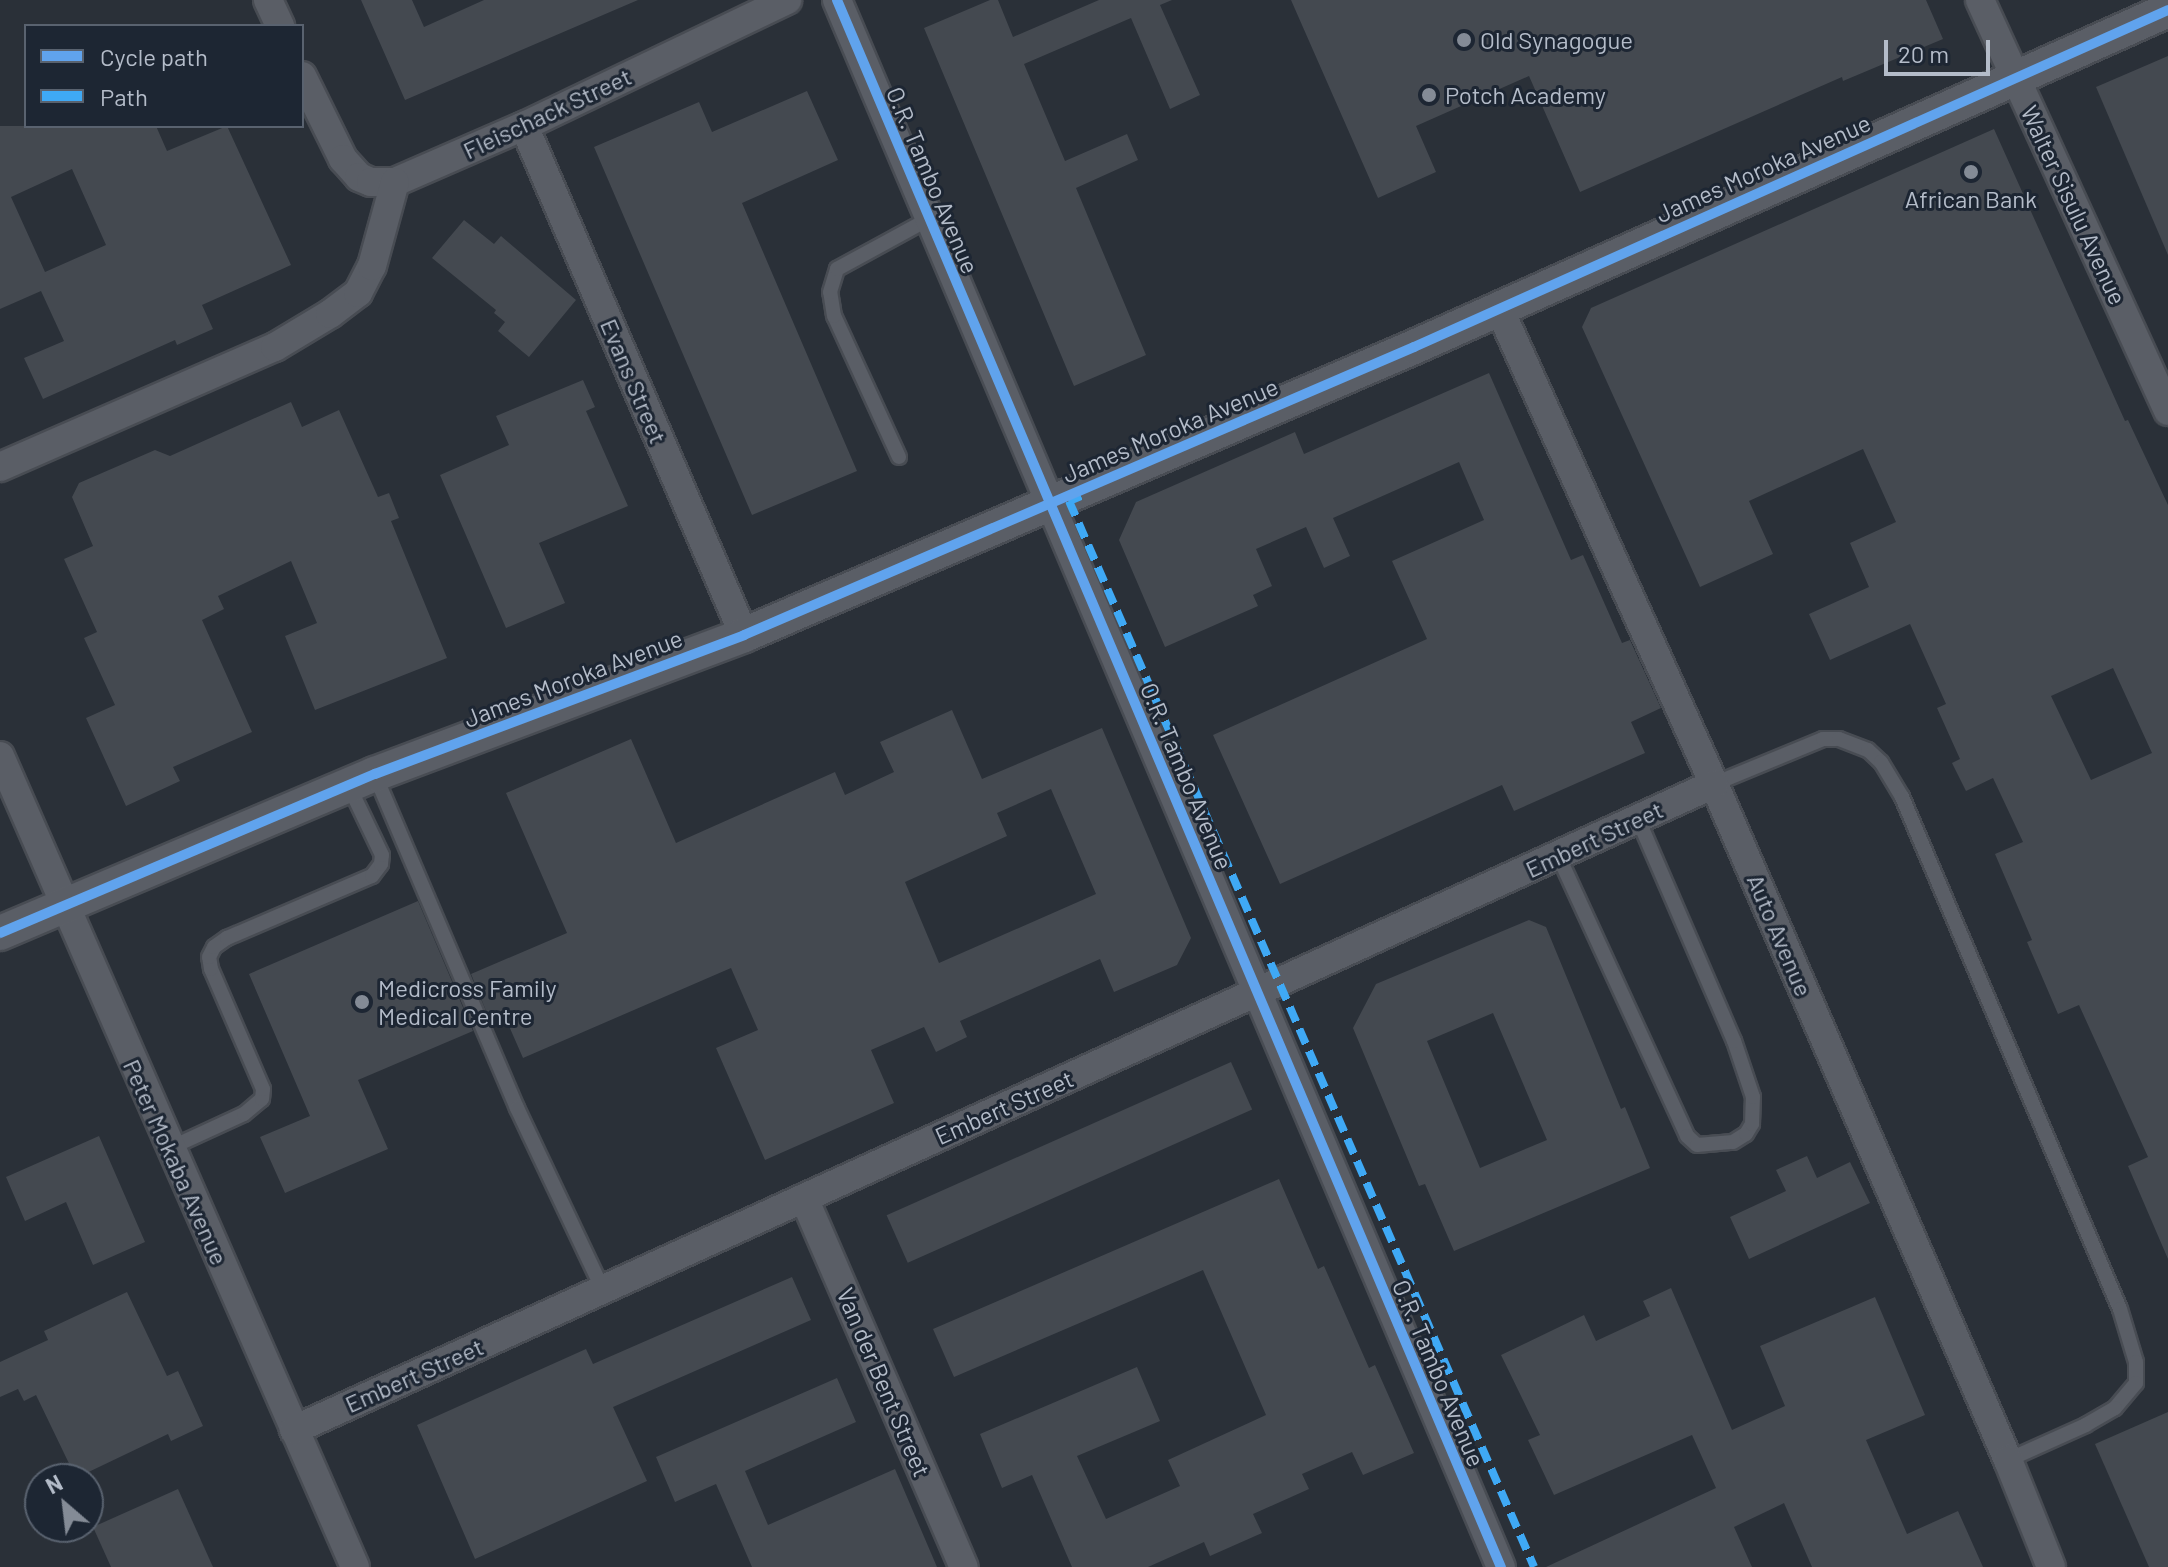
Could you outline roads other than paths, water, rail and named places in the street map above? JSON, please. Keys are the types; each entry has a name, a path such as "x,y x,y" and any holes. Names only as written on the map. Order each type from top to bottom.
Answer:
{"street":[{"path":"268,0 279,24"},
{"name":"Fleischack Street","path":"395,182 524,126 787,0"},
{"name":"O.R. Tambo Avenue","path":"837,0 927,220 1501,1567"},
{"name":"Walter Sisulu Avenue","path":"1980,0 2168,411"},
{"name":"James Moroka Avenue","path":"0,933 362,780 744,635 1499,308 2168,10"},
{"path":"0,467 275,347 358,293 372,266 395,182 371,182 359,177 343,159 304,80"},
{"name":"Evans Street","path":"524,126 744,635"},
{"name":"Auto Avenue","path":"1499,308 1714,784 2008,1460 2051,1567"},
{"name":"Peter Mokaba Avenue","path":"0,756 355,1567"},
{"name":"Embert Street","path":"294,1430 1714,784"},
{"name":"Van der Bent Street","path":"804,1198 964,1567"}],"lane":[{"path":"899,457 834,316 830,292 837,269 927,220"},
{"path":"1714,784 1823,739 1839,739 1868,750 1881,762 1902,797 2120,1309 2136,1362 2136,1383 2115,1408 2086,1425 2008,1460"},
{"path":"169,1148 244,1114 262,1099 263,1089 211,969 209,957 214,947 227,938 372,876 381,864 382,855 362,780"},
{"path":"362,780 603,1290"},
{"path":"1558,855 1687,1136 1697,1145 1733,1142 1746,1134 1752,1124 1753,1097 1734,1041 1638,819"}],"place":[{"name":"Old Synagogue","path":"1464,40"},
{"name":"Potch Academy","path":"1429,95"},
{"name":"African Bank","path":"1971,172"},
{"name":"Medicross Family Medical Centre","path":"362,1002"}]}
